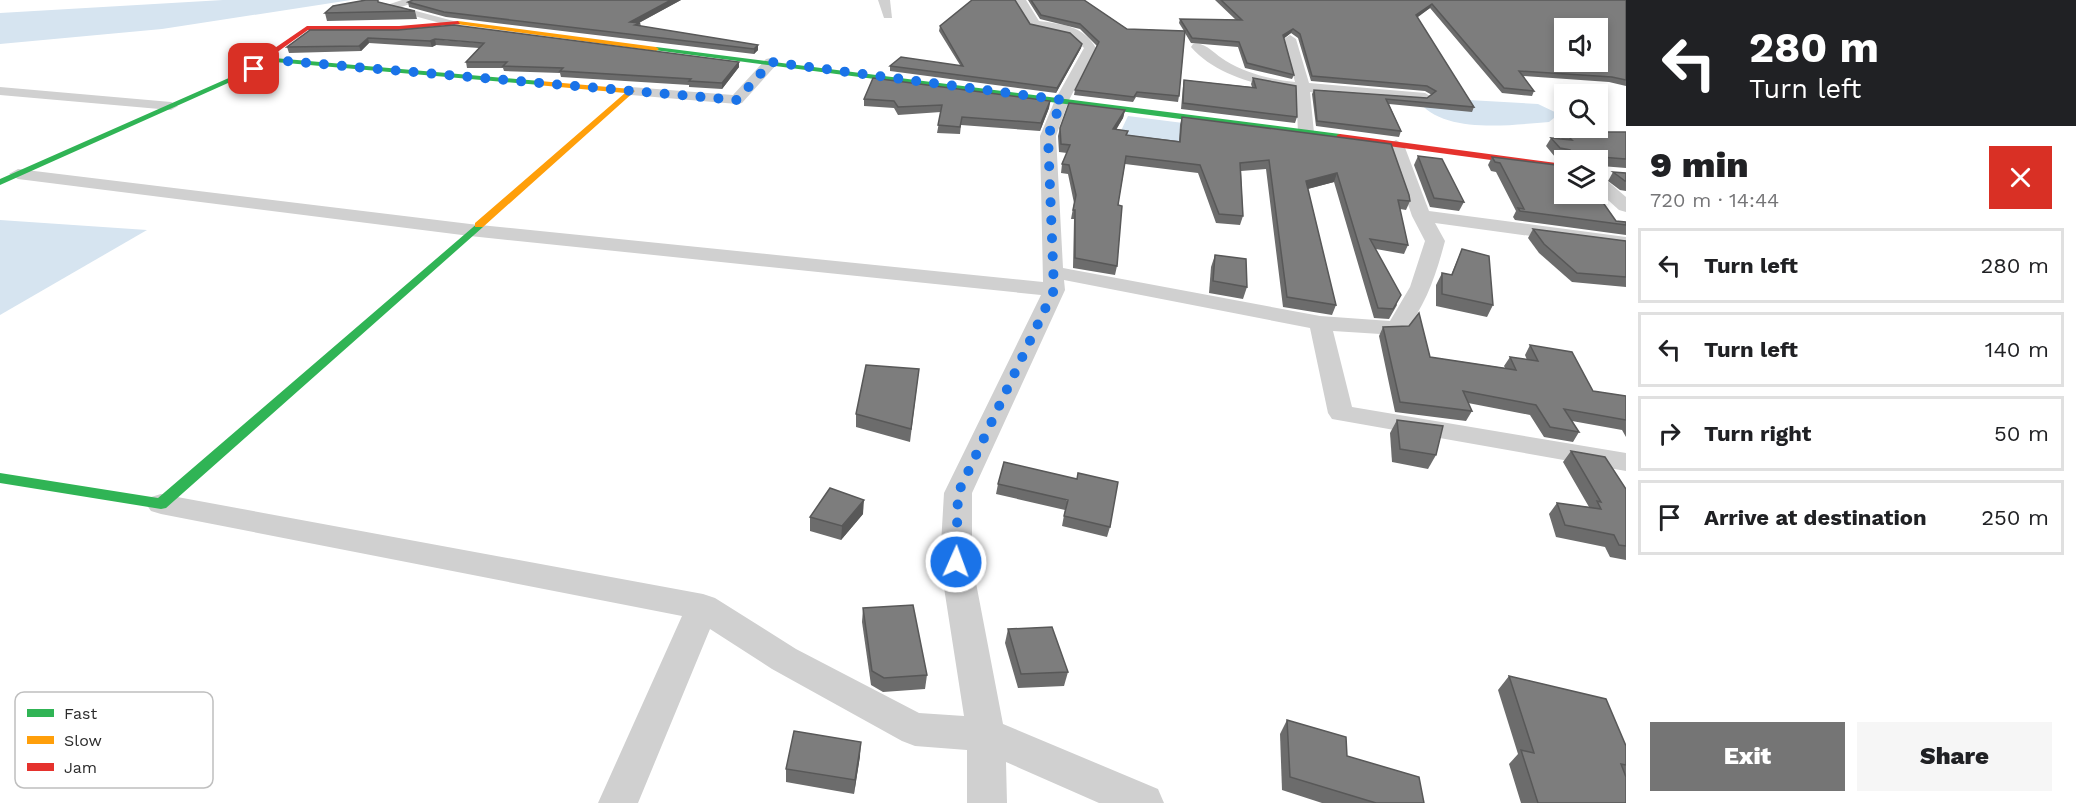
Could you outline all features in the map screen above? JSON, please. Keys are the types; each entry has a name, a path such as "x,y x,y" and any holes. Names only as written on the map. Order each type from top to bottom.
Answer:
{"street":[{"path":"416,0 387,7 455,23 771,62 1554,166"},
{"path":"884,0 888,16"},
{"path":"987,803 986,735 956,562 958,493 1054,281 1048,136 1062,100 1090,48 1086,38 1070,30 1035,24 1020,0"},
{"path":"274,60 272,52 307,28 399,28 455,23"},
{"path":"1290,39 1303,87 1306,133"},
{"path":"1197,47 1222,65 1261,81 1303,87 1425,97"},
{"path":"0,182 274,60 737,100 771,62"},
{"path":"0,91 171,106"},
{"path":"160,504 631,91"},
{"path":"18,174 470,230 1054,281 1320,323 1396,328 1408,315 1423,284 1435,241 1421,216 1396,145"},
{"path":"1608,173 1617,174"},
{"path":"1608,191 1626,206"},
{"path":"1421,216 1626,243"},
{"path":"1320,323 1341,413 1626,462"},
{"path":"0,478 160,504 703,607 784,659 915,729 986,735 1144,803"},
{"path":"618,803 703,607"}],"shaded area":[{"path":"223,0 351,0 162,29 0,44 0,13"},
{"path":"1417,99 1538,104 1554,112 1554,118 1549,122 1496,126 1459,123 1442,118 1428,110"},
{"path":"1128,116 1191,124 1189,147 1118,137"},
{"path":"0,220 147,230 0,315"}],"building":[{"path":"378,0 378,2 415,11 325,13 333,6"},
{"path":"413,0 671,0 630,22 640,23 635,25 758,45 754,49 444,12 408,2"},
{"path":"972,0 1015,0 1030,24 1070,33 1082,44 1057,88 890,66 901,57 963,66 940,26"},
{"path":"1031,0 1084,0 1127,29 1185,31 1179,96 1137,92 1134,97 1075,90 1099,42 1080,24 1041,15"},
{"path":"1221,0 1626,0 1626,80 1612,77 1519,71 1534,91 1504,88 1432,4 1416,15 1474,107 1386,99 1401,131 1317,121 1314,90 1427,98 1436,91 1427,86 1312,76 1300,34 1293,29 1283,35 1294,75 1247,63 1239,42 1192,38 1180,19 1242,20"},
{"path":"454,25 739,62 722,83 560,71 563,68 503,66 507,62 466,62 484,43 435,39 430,41 368,38 359,46 287,47 310,30 398,30"},
{"path":"873,78 1050,101 1041,123 962,117 960,127 938,125 942,105 898,107 894,101 864,99"},
{"path":"1253,78 1296,86 1297,117 1183,103 1184,80 1256,88"},
{"path":"1069,103 1125,110 1113,129 1128,131 1126,135 1180,142 1182,117 1391,144 1409,195 1410,201 1398,200 1408,245 1370,239 1401,295 1393,309 1378,308 1337,173 1306,181 1336,305 1287,297 1269,160 1240,163 1243,216 1219,214 1200,165 1126,156 1118,205 1122,206 1117,266 1075,258 1075,210 1073,210 1076,195 1069,165 1062,164 1070,145 1061,144 1060,128"},
{"path":"1608,132 1626,132 1626,159 1608,158 1608,150 1560,148 1551,138 1572,140 1570,138 1608,138"},
{"path":"1418,156 1442,159 1464,202 1434,198"},
{"path":"1492,157 1554,165 1554,204 1604,204 1616,221 1626,222 1626,225 1520,211 1518,208 1524,209 1500,163 1495,162"},
{"path":"1613,172 1626,173 1626,181 1625,181"},
{"path":"1533,229 1626,241 1626,277 1577,273 1544,244"},
{"path":"1462,249 1489,256 1493,305 1442,294 1442,273 1452,275"},
{"path":"1215,255 1246,259 1247,287 1213,281"},
{"path":"1419,313 1430,357 1516,370 1510,357 1538,361 1530,345 1572,352 1593,391 1626,396 1626,420 1564,409 1579,432 1550,427 1536,405 1463,391 1472,411 1400,402 1383,327 1409,326"},
{"path":"866,365 919,369 911,429 856,414"},
{"path":"1397,420 1443,426 1436,455 1400,449"},
{"path":"1571,451 1605,457 1626,489 1626,546 1619,545 1614,535 1565,525 1557,503 1601,509 1597,501 1601,502"},
{"path":"1004,462 1077,479 1078,473 1118,482 1110,527 1064,516 1068,500 998,484"},
{"path":"830,488 864,500 842,526 810,517"},
{"path":"913,605 927,675 884,678 872,671 863,608"},
{"path":"1052,627 1068,672 1021,674 1008,629"},
{"path":"1509,676 1606,699 1626,746 1626,765 1621,764 1626,777 1626,803 1538,803 1521,750 1534,753"},
{"path":"1287,720 1346,737 1347,756 1419,777 1424,803 1376,803 1290,777"},
{"path":"794,731 861,742 855,780 786,769"}],"traffic: fast":[{"path":"656,49 1340,137"},
{"path":"0,182 274,60 540,83"},
{"path":"0,478 161,504 479,225"}],"traffic: slow":[{"path":"458,23 656,49"},
{"path":"479,225 631,91 540,83"}],"traffic: jam":[{"path":"274,60 272,52 307,28 399,28 458,23"},
{"path":"1340,137 1554,166"}],"route":[{"path":"254,69 274,60 737,100 771,62 1062,100 1048,136 1054,290 1024,358 958,493 956,562"}]}
